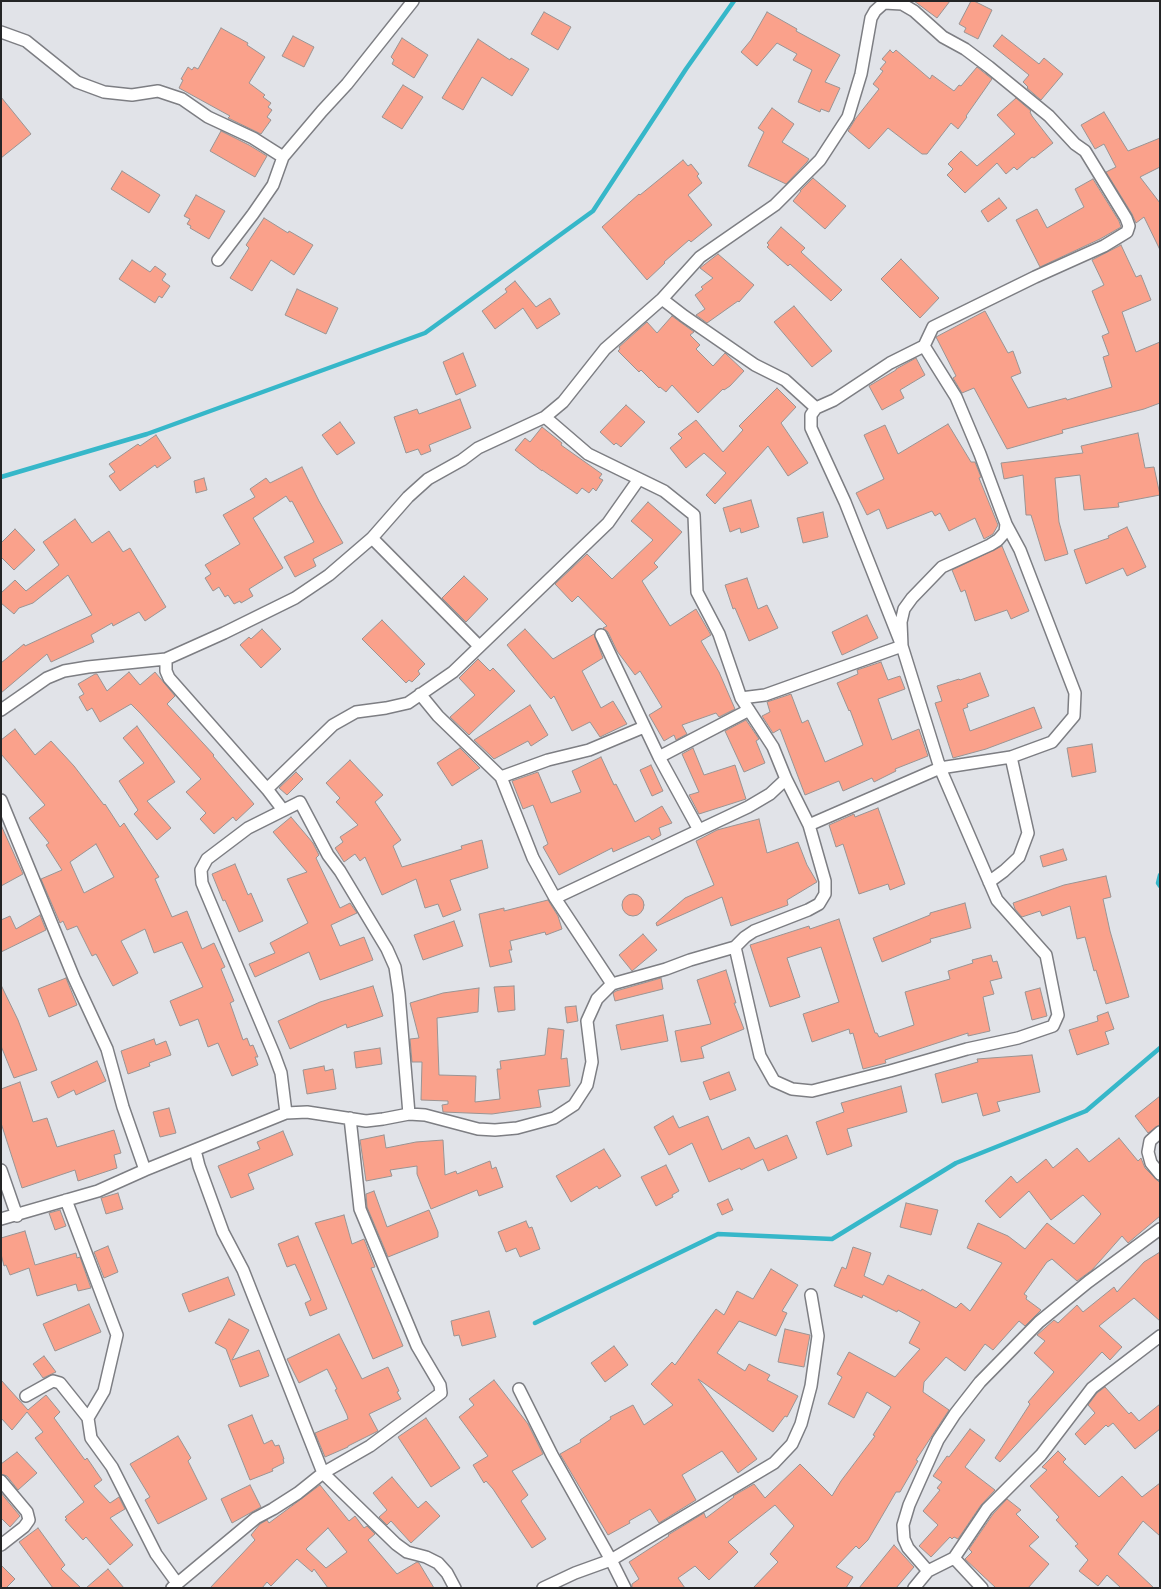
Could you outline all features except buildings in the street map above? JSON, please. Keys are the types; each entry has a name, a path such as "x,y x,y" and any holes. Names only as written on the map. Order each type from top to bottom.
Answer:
{"street":[{"path":"218,260 273,185 284,157 347,84 413,1"},
{"path":"2,709 47,678 64,671 166,658 224,633 295,598 330,575 372,538 408,497 428,479 462,460 478,448 545,417 562,402 605,349 662,298 700,257 775,205 820,160 848,117 861,74 871,18 875,11 884,3 902,4 914,11 943,37 965,49 989,67 1049,116 1075,144 1085,151 1129,226 1128,232 1104,246 1035,277 933,328 924,346 890,364 834,400 816,408 811,416 811,428 845,502 902,646 940,768 997,900 1046,954 1058,1015 1052,1026 1018,1038 967,1048 890,1071 812,1091 792,1090 774,1081 760,1056 735,947"},
{"path":"1,32 26,41 77,82 104,92 132,95 158,90 182,99 208,117 253,138 284,157"},
{"path":"662,298 684,316 755,364 785,380 816,408"},
{"path":"809,825 940,768 1011,757 1052,742 1074,716 1075,693 1024,558 1006,524 956,397 924,346"},
{"path":"1,1219 17,1216 40,1207 98,1191 286,1113 307,1112 366,1121 383,1120 409,1114 425,1115 478,1129 517,1128 554,1118 574,1105 587,1085 592,1062 587,1021 597,1000 612,984 735,947 754,930 819,904 825,894 825,881 809,825 786,779 773,747 741,698 719,634 697,592 694,515 664,491 588,454 545,417"},
{"path":"267,789 333,725 356,712 408,703 453,672 608,523 639,479"},
{"path":"902,646 901,622 904,609 912,598 942,567 998,540 1005,532 1006,524"},
{"path":"372,538 479,646"},
{"path":"601,635 644,728 699,830"},
{"path":"741,698 764,695 902,646"},
{"path":"166,658 166,671 169,678 267,789 283,810"},
{"path":"420,694 438,716 501,777 533,858 555,898 612,984"},
{"path":"659,757 749,710"},
{"path":"501,777 548,760 589,750 644,728"},
{"path":"989,882 1019,857 1028,833 1011,757"},
{"path":"555,898 748,807 770,794 786,779"},
{"path":"1,800 74,978 107,1049 123,1107 145,1170"},
{"path":"286,1113 281,1073 202,883 201,870 207,859 248,828 300,802 328,855 340,871 395,967 409,1114"},
{"path":"26,1396 53,1382 60,1383 88,1418 91,1438 112,1467 156,1554 175,1585 256,1518 290,1498 323,1473 370,1446 441,1393 440,1385 417,1346 360,1210 350,1118"},
{"path":"1160,1132 1150,1142 1148,1152 1151,1163 1160,1174"},
{"path":"195,1150 223,1232 243,1270 323,1473 396,1544 408,1552 426,1557 438,1563 447,1573 455,1588"},
{"path":"1,1170 17,1216"},
{"path":"66,1200 117,1335 104,1391 88,1418"},
{"path":"928,1572 908,1548 904,1539 903,1525 908,1505 938,1440 955,1414 980,1382 1039,1322 1088,1282 1160,1229"},
{"path":"543,1588 575,1573 611,1560 774,1463 792,1444 804,1415 818,1336 811,1295"},
{"path":"914,1588 928,1572 954,1558 987,1509 1046,1449 1092,1388 1160,1336"},
{"path":"519,1389 552,1455 625,1588"},
{"path":"1,1481 27,1512 29,1520 1,1545"},
{"path":"954,1558 982,1588"}],"waterway":[{"path":"1,477 147,434 425,333 593,211 686,69 734,1"},
{"path":"1160,875 1158,883 1160,886"},
{"path":"535,1323 718,1234 832,1239 956,1163 1086,1111 1160,1048"}]}
